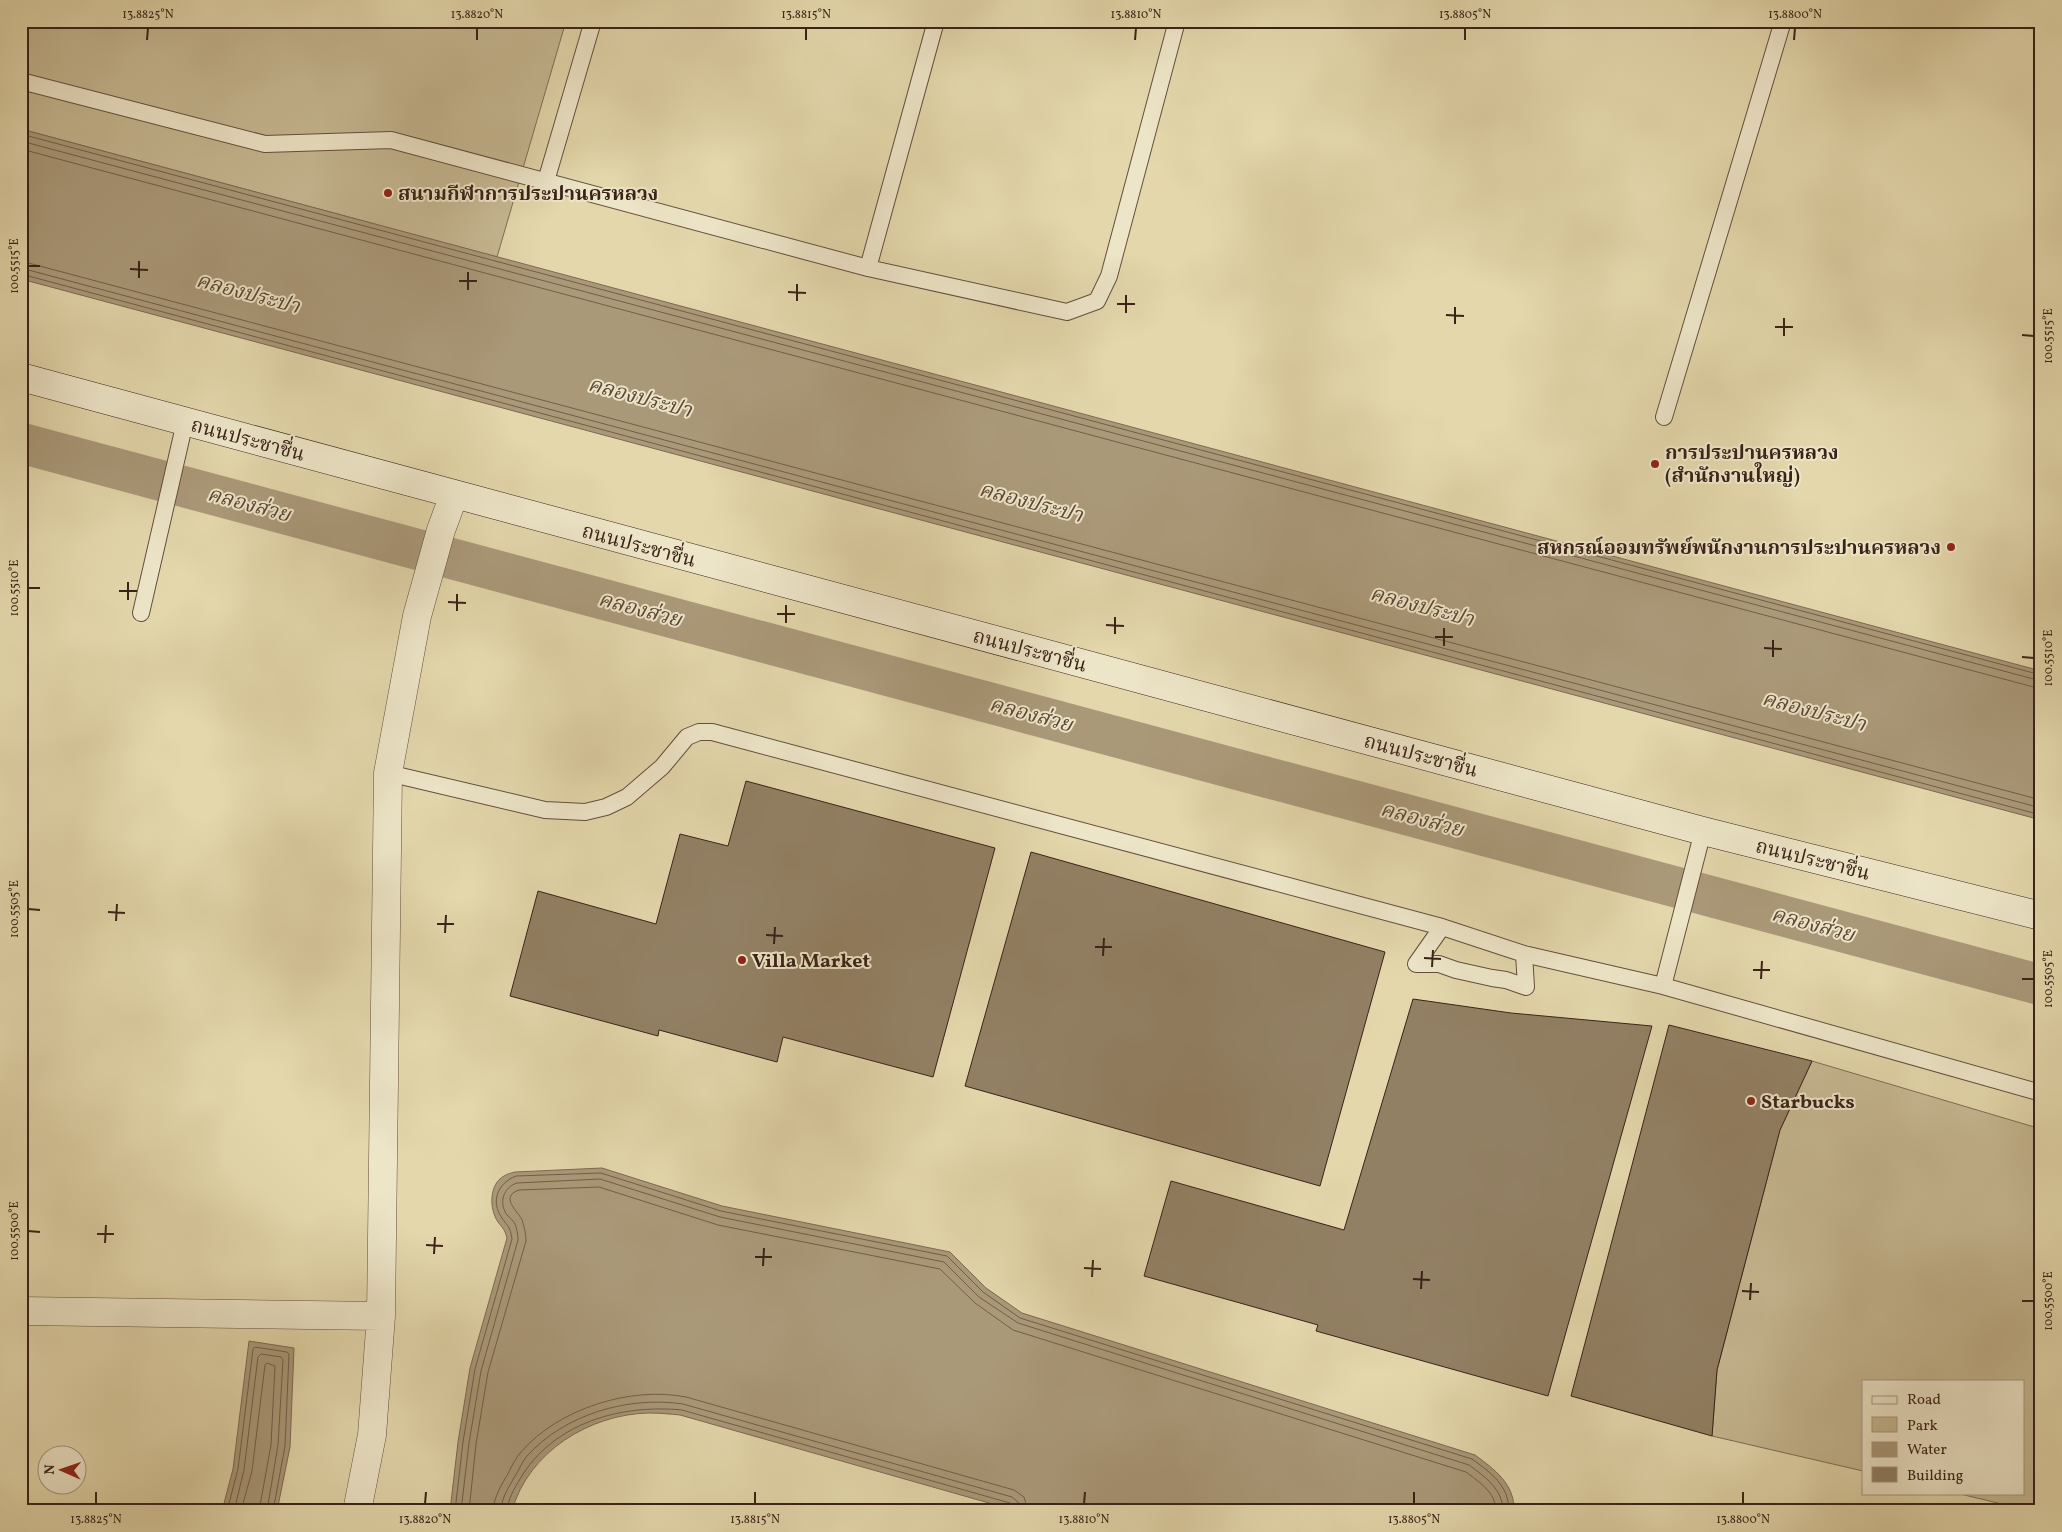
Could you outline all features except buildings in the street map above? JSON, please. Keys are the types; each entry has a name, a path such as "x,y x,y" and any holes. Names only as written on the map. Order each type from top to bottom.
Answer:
{"main road":[{"name":"ถนนประชาชื่น","path":"21,377 1703,831 2041,916"},
{"path":"357,1511 372,1435 380,1316 388,773 417,616 441,530 454,495"},
{"path":"21,1311 380,1316"}],"lane":[{"path":"546,182 593,21"},
{"path":"868,268 936,21"},
{"path":"21,82 265,144 391,140 868,268 1066,312 1096,301 1109,276 1177,21"},
{"path":"1664,418 1783,21"},
{"path":"141,613 185,422"},
{"path":"388,773 545,810 585,812 606,807 627,797 662,767 687,737 699,732 712,732 1442,926 1524,954 1663,986 2041,1093"},
{"path":"1663,986 1703,831"},
{"path":"1442,926 1416,964 1439,964 1456,970 1506,980 1526,987 1524,954"}],"green space":[{"name":"สนามกีฬาการประปานครหลวง","path":"21,21 566,21 497,257 21,129"},
{"path":"1812,1061 2041,1129 2041,1511 2031,1511 1960,1494 2024,1494 2024,1380 1862,1380 1862,1471 1712,1436 1717,1370 1780,1130"}],"water":[{"name":"คลองประปา","path":"21,129 2041,671 2041,820 21,279"},
{"path":"602,1168 722,1206 950,1252 986,1288 1022,1313 1475,1455 1496,1472 1507,1485 1511,1493 1514,1511 1017,1511 680,1415 649,1413 605,1420 564,1440 547,1454 532,1471 520,1490 512,1511 450,1511 458,1442 470,1368 507,1238 493,1210 492,1197 495,1185 504,1176 515,1172"},
{"path":"249,1341 294,1348 290,1447 277,1511 222,1511 233,1469"}],"waterway":[{"name":"คลองส่วย","path":"21,443 2041,985"}],"place":[{"name":"สนามกีฬาการประปานครหลวง","path":"388,193"},
{"name":"การประปานครหลวง (สำนักงานใหญ่)","path":"1655,464"},
{"name":"สหกรณ์ออมทรัพย์พนักงานการประปานครหลวง","path":"1951,547"},
{"name":"Villa Market","path":"742,960"},
{"name":"Starbucks","path":"1751,1101"}]}
